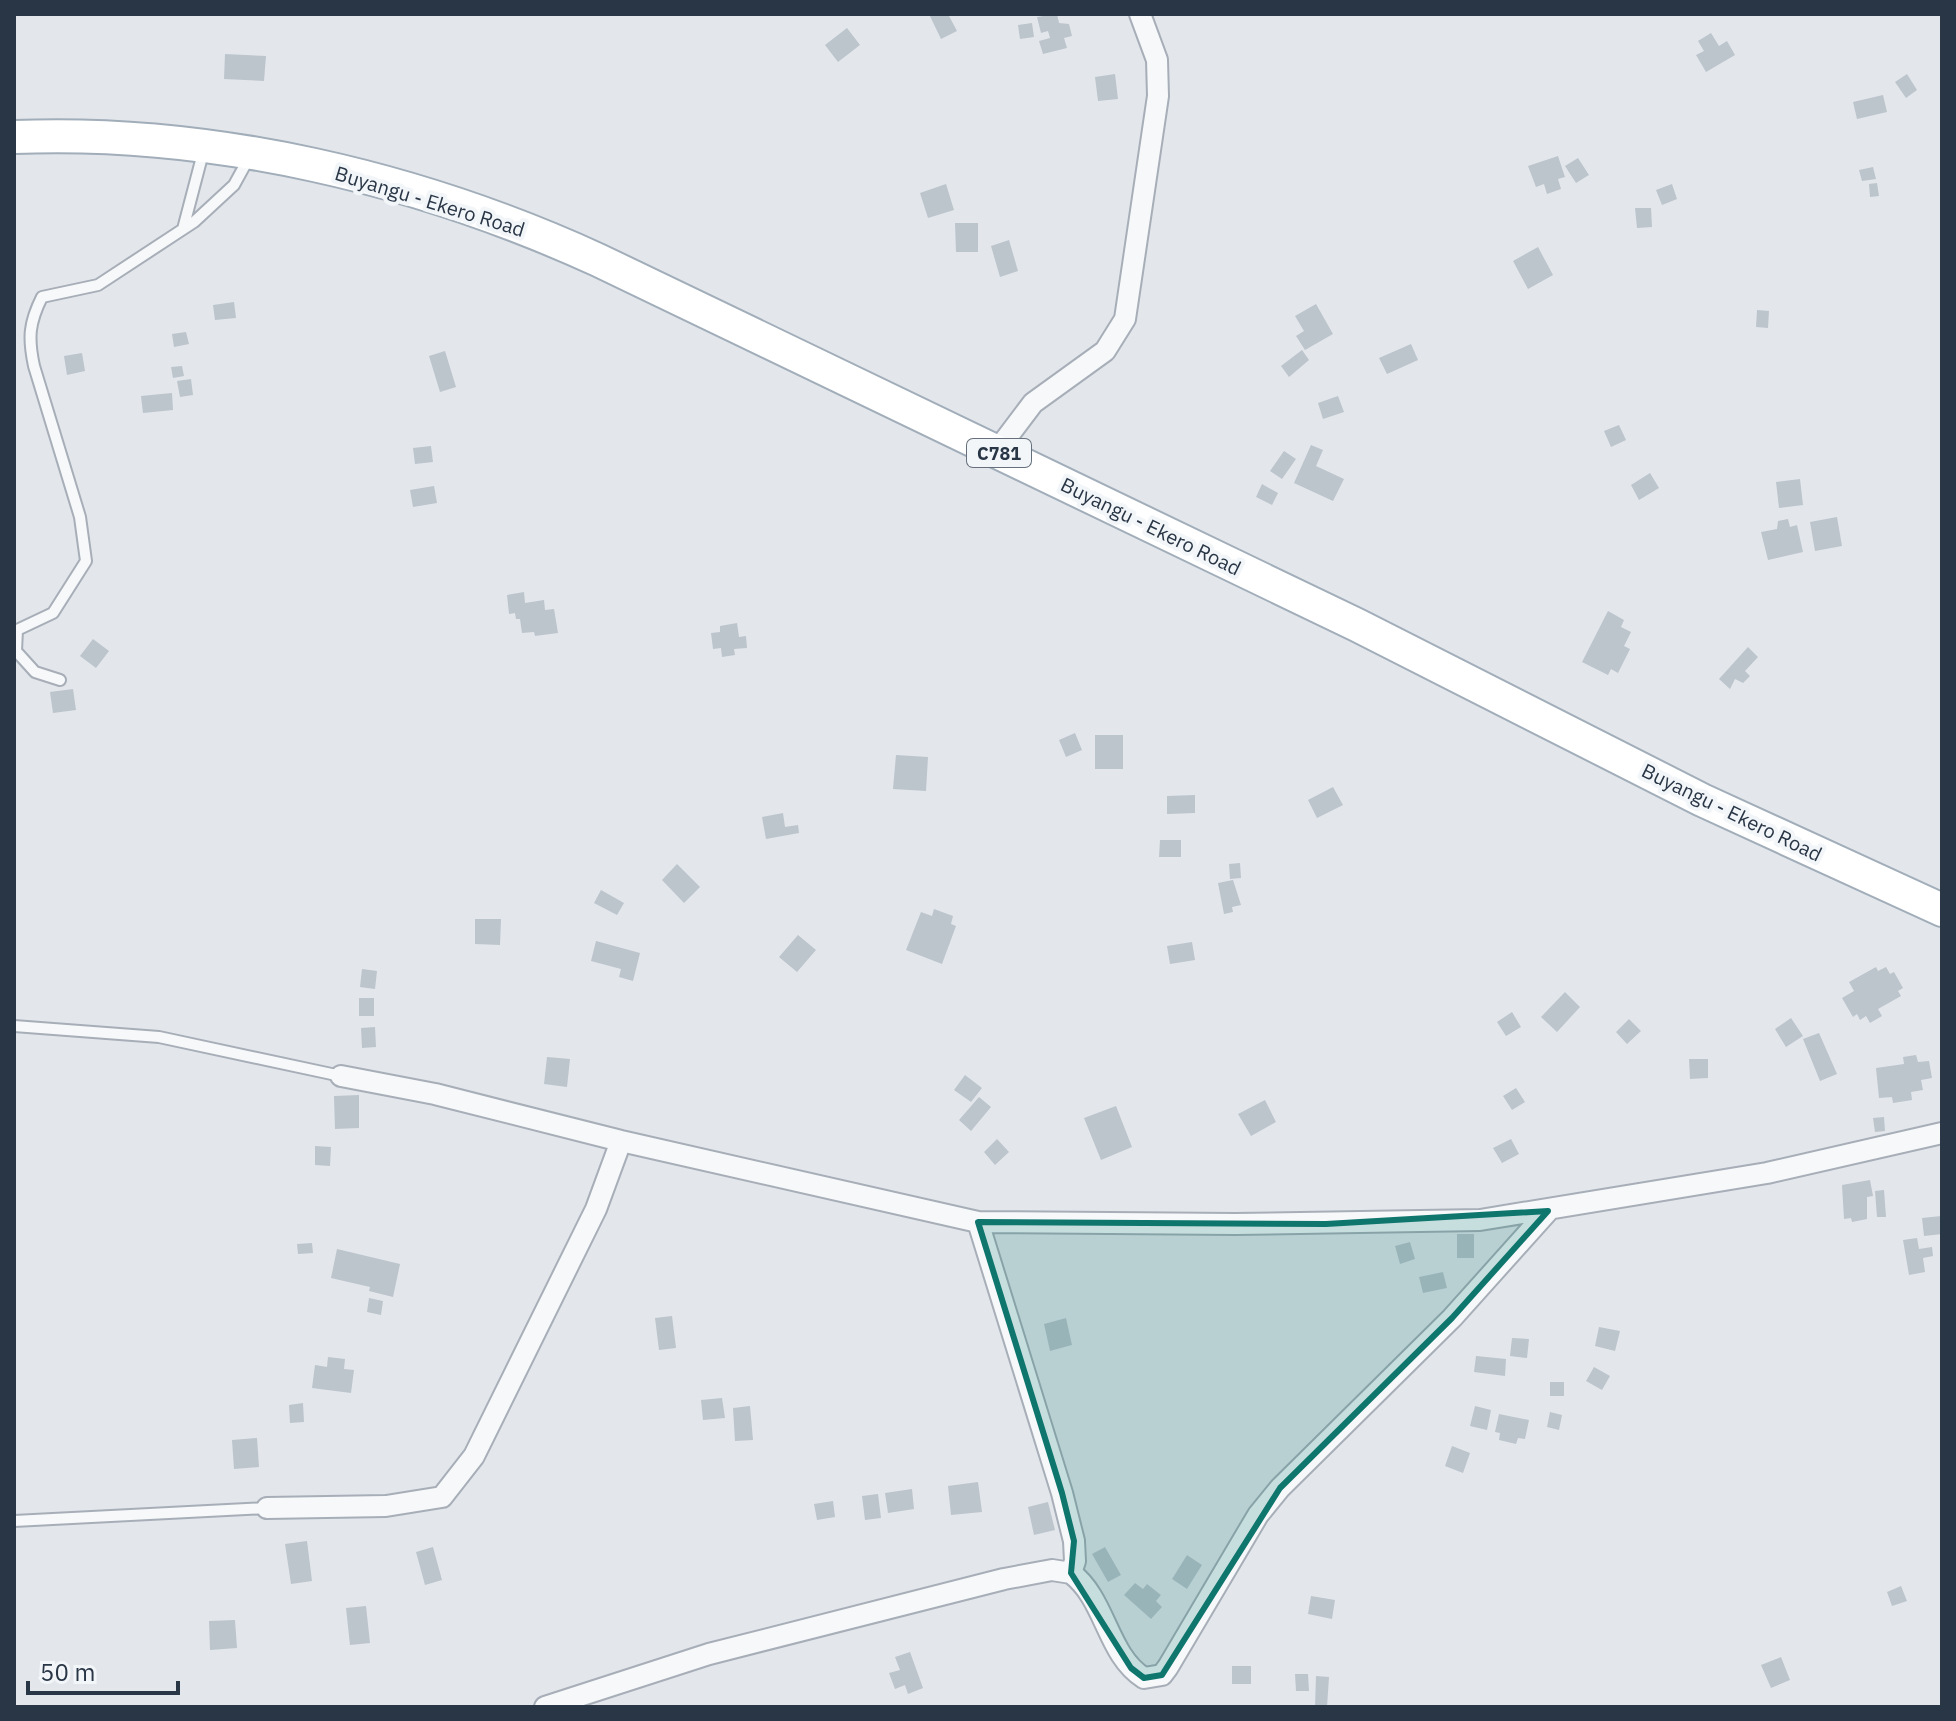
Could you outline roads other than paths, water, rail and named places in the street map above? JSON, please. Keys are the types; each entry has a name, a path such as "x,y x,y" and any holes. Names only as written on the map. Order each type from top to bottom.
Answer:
{"main road":[{"name":"Buyangu - Ekero Road","path":"14,137 86,136 251,154 369,179 525,228 1357,625 1702,800 1942,910"}],"street":[{"path":"996,452 1033,403 1105,351 1125,319 1158,96 1157,60 1140,14"},
{"path":"341,1076 435,1094 621,1141 978,1222 1326,1224 1480,1220 1767,1173 1942,1133"},
{"path":"267,1508 386,1506 442,1497 474,1456 596,1209 621,1141"},
{"path":"545,1707 709,1654 1052,1570 1071,1573 1087,1589 1131,1668 1144,1678 1162,1675 1258,1515 1280,1488 1452,1318 1548,1211"},
{"path":"978,1222 1062,1493 1074,1541 1075,1561 1071,1573"}],"lane":[{"path":"183,229 204,147"},
{"path":"60,680 35,672 16,651 17,630 53,613 86,561 80,517 34,366 28,340 30,321 42,297 98,285 183,229 234,185 251,154"},
{"path":"14,1026 159,1037 341,1076"},
{"path":"14,1521 267,1508"}]}
